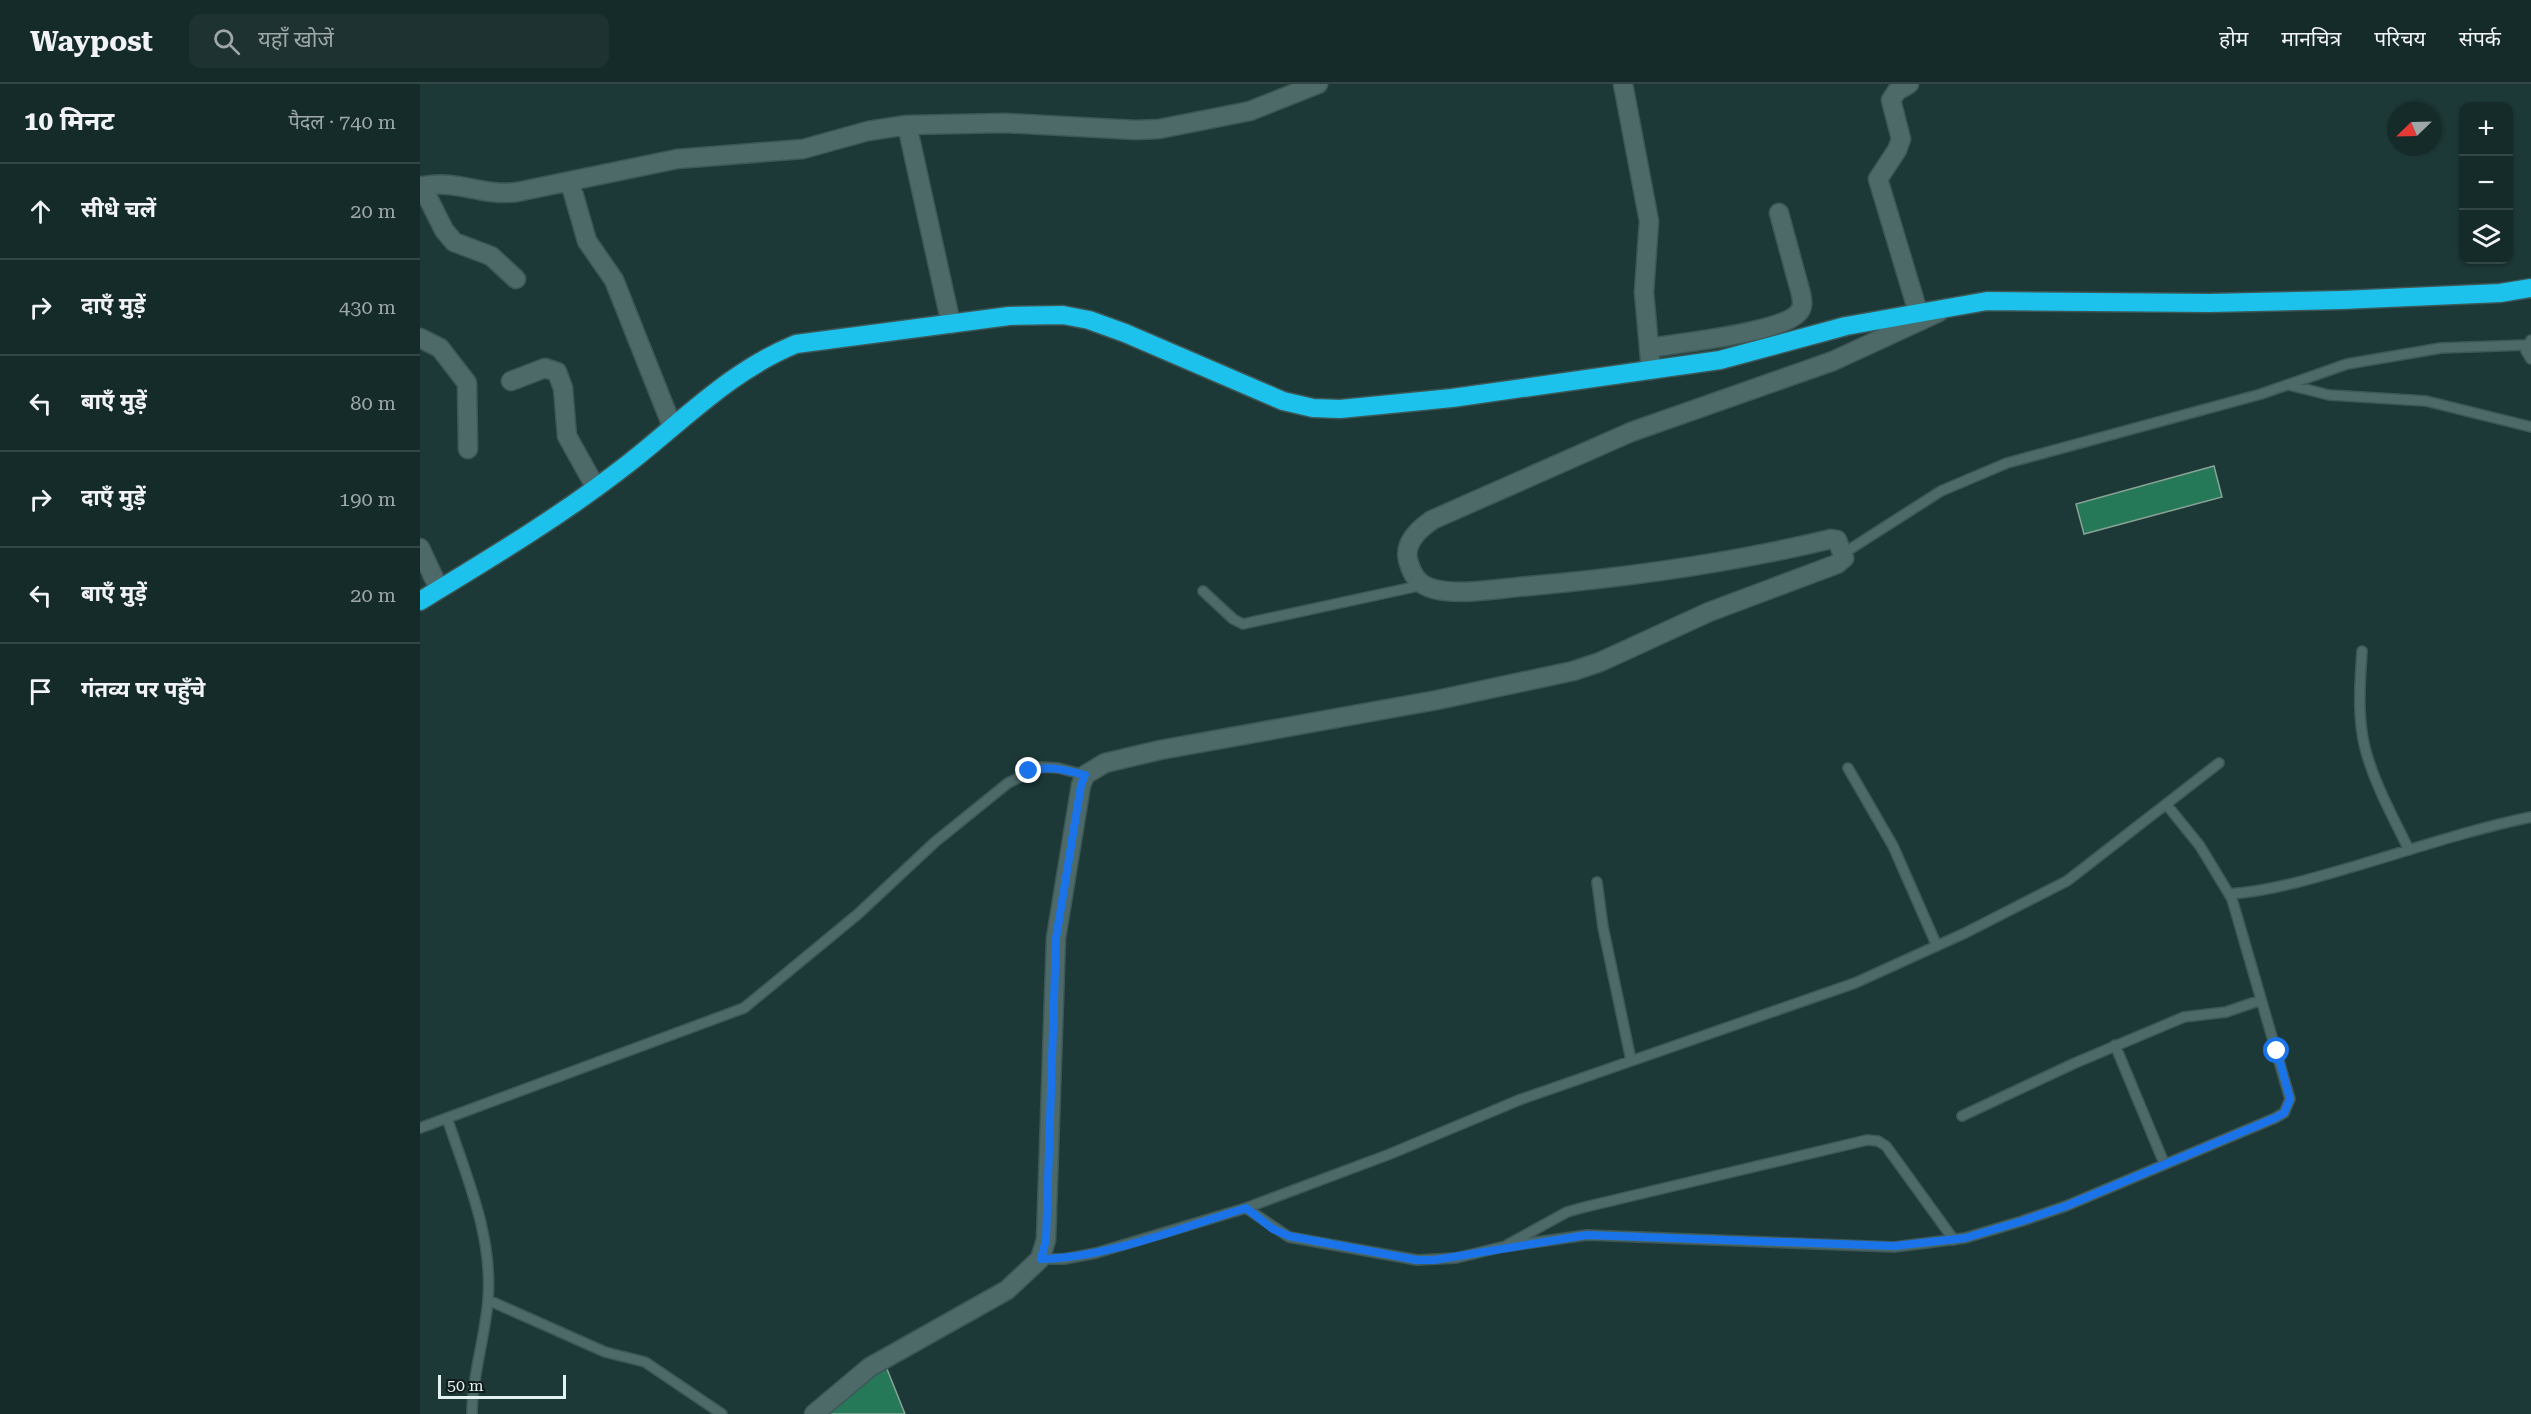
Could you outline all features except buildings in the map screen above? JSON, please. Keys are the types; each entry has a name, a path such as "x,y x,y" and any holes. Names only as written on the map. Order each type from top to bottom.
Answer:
{"highway":[{"path":"420,601 596,488 741,372 770,355 796,344 1037,314 1089,320 1177,354 1242,386 1283,401 1313,408 1378,407 1720,360 1846,326 1987,302 2209,303 2342,300 2500,293 2531,288"}],"street":[{"path":"516,279 491,256 454,242 444,230 421,187 450,183 504,194 678,159 803,149 868,131 907,125 1005,123 1136,130 1159,129 1250,111 1318,84"},
{"path":"1623,84 1649,221 1644,272 1651,370"},
{"path":"1909,84 1897,91 1891,100 1901,139 1897,150 1878,179 1918,312"},
{"path":"907,125 951,324"},
{"path":"570,182 587,241 614,280 672,426"},
{"path":"1649,348 1769,328 1799,312 1802,307 1801,294 1779,213"},
{"path":"814,1414 870,1367 1007,1290 1041,1259 1046,1240 1056,938 1079,794 1085,775 1105,763 1160,750 1437,700 1573,671 1709,612 1837,564 1844,558 1844,553 1837,540 1831,539 1739,560 1678,570 1498,589 1448,591 1423,585 1414,577 1407,556 1414,535 1431,520 1631,432 1842,357 1948,307"},
{"path":"420,338 440,348 467,383 468,449"},
{"path":"511,381 545,368 556,372 563,388 567,436 596,488"},
{"path":"420,548 439,589"}],"lane":[{"path":"1844,553 1954,484 2007,463 2089,443 2362,361 2467,346 2529,342 2526,351 2531,359"},
{"path":"2288,385 2329,395 2426,401 2531,427"},
{"path":"1203,591 1233,619 1243,624 1423,585"},
{"path":"2362,651 2360,696 2365,748 2376,779 2409,850"},
{"path":"1041,1259 1064,1259 1095,1252 1246,1208 1390,1154 1519,1100 1806,1002 1937,946 2067,881 2219,763"},
{"path":"420,1128 744,1008 858,914 935,842 1008,783 1041,767 1058,768 1085,775"},
{"path":"1848,768 1889,839 1937,946"},
{"path":"1246,1208 1273,1229 1289,1236 1417,1260 1456,1258 1502,1247 1587,1235 1894,1246 1954,1240 2066,1206 2275,1118 2289,1106 2286,1078 2229,894 2200,846 2166,804"},
{"path":"2229,894 2269,889 2531,818"},
{"path":"1597,882 1603,927 1631,1060"},
{"path":"1962,1116 2115,1045 2188,1016 2226,1012 2261,1000"},
{"path":"2115,1045 2164,1163"},
{"path":"447,1118 484,1232 488,1300 472,1414"},
{"path":"1502,1247 1558,1216 1585,1207 1867,1140 1878,1141 1886,1146 1954,1240"},
{"path":"488,1300 605,1352 645,1362 722,1414"}],"route":[{"path":"1029,771 1041,767 1058,768 1085,775 1081,785 1056,938 1046,1240 1041,1259 1076,1257 1246,1208 1273,1229 1289,1236 1417,1260 1456,1258 1502,1247 1587,1235 1894,1246 1943,1242 1993,1230 2066,1206 2284,1113 2289,1106 2290,1099 2277,1051"}]}
